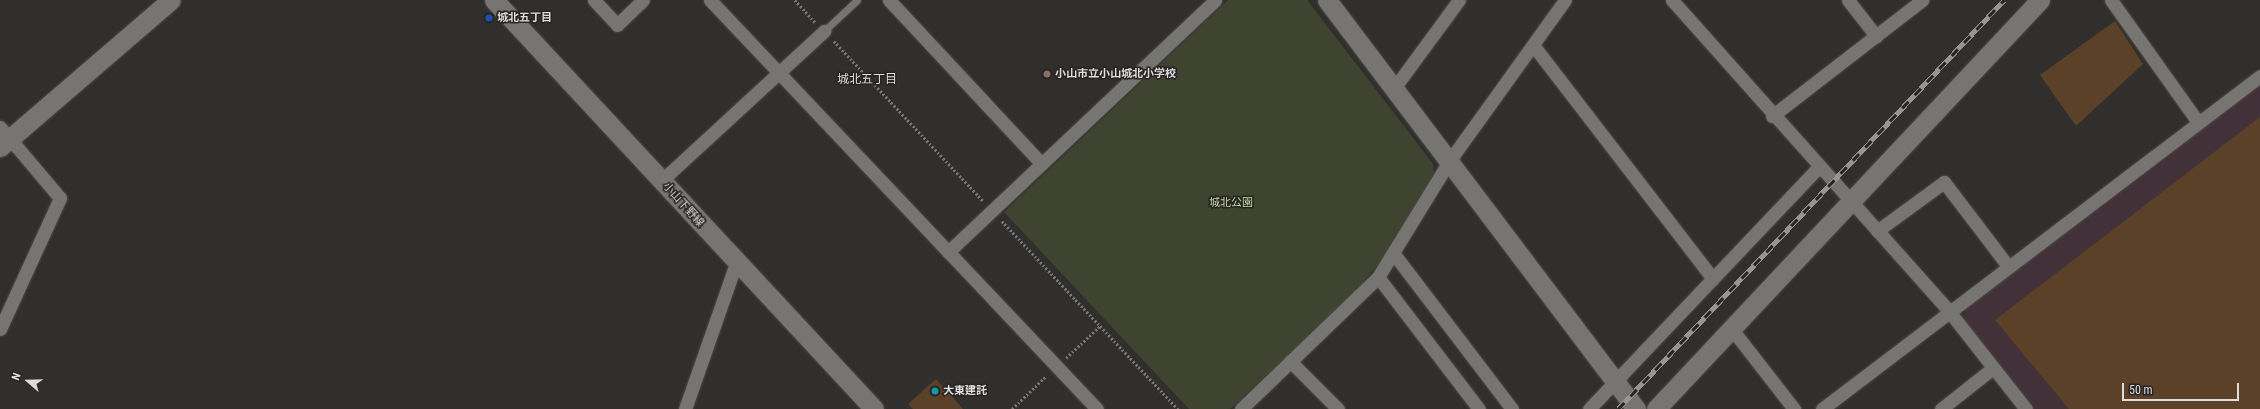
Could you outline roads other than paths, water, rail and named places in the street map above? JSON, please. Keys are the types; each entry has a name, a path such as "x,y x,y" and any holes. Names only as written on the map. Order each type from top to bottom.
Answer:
{"street":[{"path":"0,328 60,198 3,138 171,0"},
{"name":"小山下野線","path":"494,0 736,264 874,409"},
{"path":"594,0 617,25 643,0"},
{"path":"710,0 1097,409"},
{"path":"889,0 1042,164"},
{"path":"948,252 1215,0"},
{"path":"1327,0 1395,87 1636,409"},
{"path":"1395,87 1459,0"},
{"path":"1240,409 1378,277 1394,254 1450,160 1565,0"},
{"path":"1672,0 1772,116 1820,167 1948,310 2026,409"},
{"path":"1848,0 1876,36"},
{"path":"1772,116 1922,0"},
{"path":"1656,409 1849,200 2040,0"},
{"path":"2111,0 2198,122"},
{"path":"661,181 824,31"},
{"path":"1533,44 1713,279"},
{"path":"1822,409 1948,310 2260,76"},
{"path":"1589,409 1820,167"},
{"path":"1877,231 1944,182 2008,266"},
{"path":"1394,254 1512,409"},
{"path":"685,409 736,264"},
{"path":"1378,277 1479,409"},
{"path":"1731,328 1794,409"},
{"path":"1290,361 1338,409"},
{"path":"1941,409 1993,368"}],"lane":[{"path":"824,31 857,0"}],"railway":[{"path":"1618,409 2004,0"}],"place":[{"name":"城北五丁目","path":"489,18"},
{"name":"小山市立小山城北小学校","path":"1047,74"},
{"name":"大東建託","path":"935,391"}],"district":[{"name":"城北五丁目","path":"867,80"}],"park label":[{"name":"城北公園","path":"1231,203"}]}
